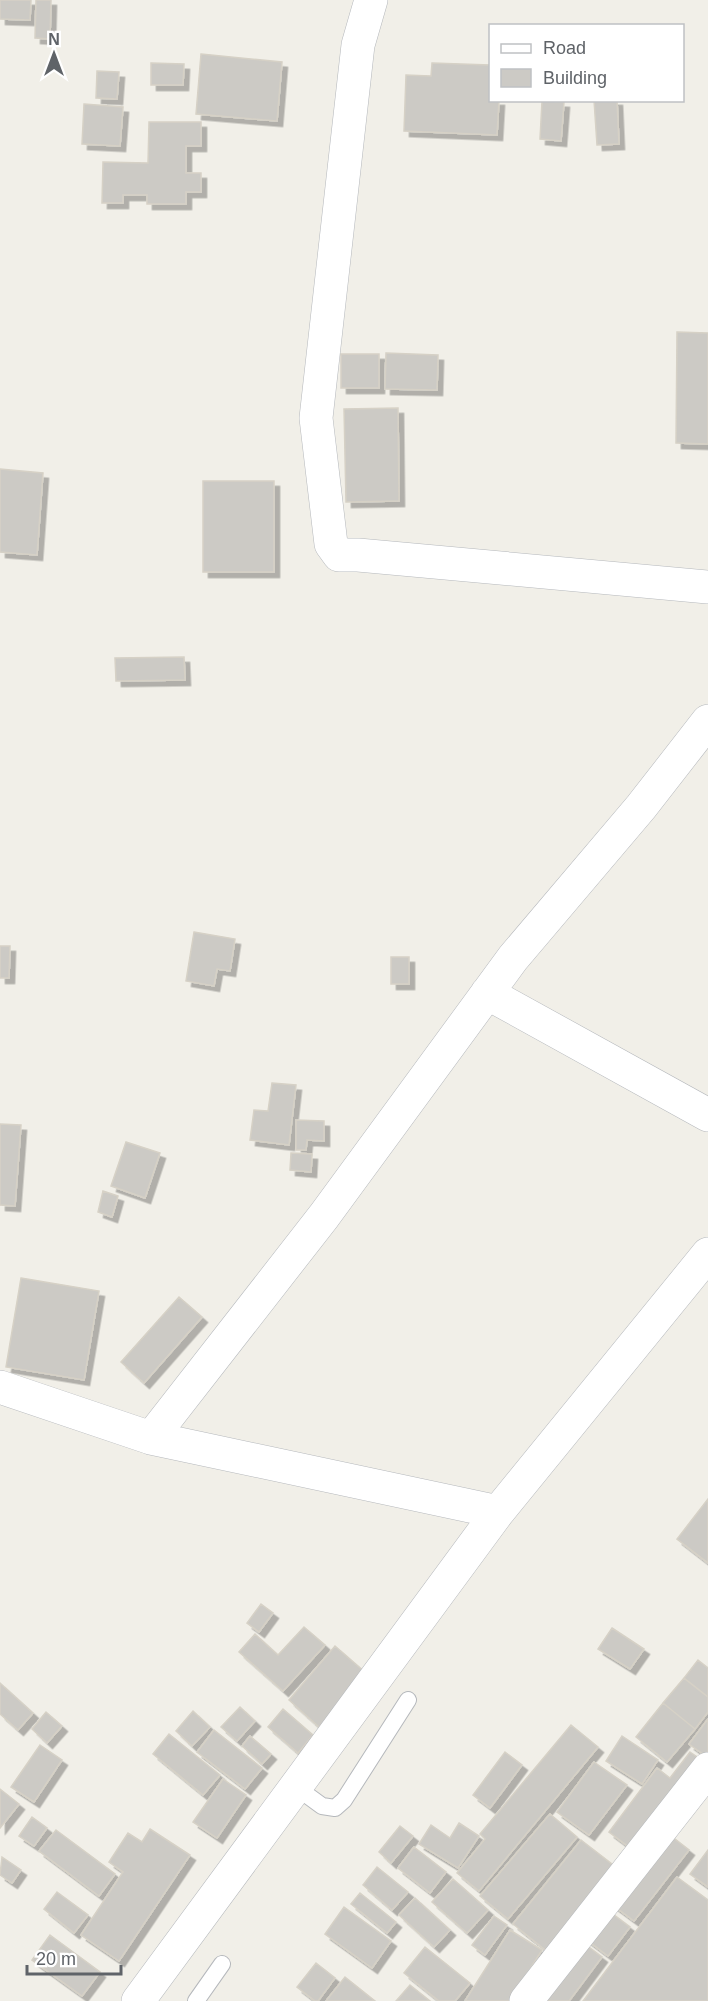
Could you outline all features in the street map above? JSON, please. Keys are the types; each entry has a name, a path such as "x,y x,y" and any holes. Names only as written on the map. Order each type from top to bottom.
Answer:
{"street":[{"path":"371,0 358,45 316,418 331,544 339,555 708,587"},
{"path":"151,1437 324,1216 513,958 642,807 708,721"},
{"path":"488,993 708,1115"},
{"path":"138,2001 498,1512 708,1254"},
{"path":"0,1387 151,1437 498,1512"},
{"path":"526,2001 708,1769"}],"lane":[{"path":"296,1787 322,1806 335,1808 344,1800 408,1700"},
{"path":"196,2001 222,1964"}],"building":[{"path":"0,0 31,0 30,20 0,19"},
{"path":"36,0 51,0 50,39 35,38"},
{"path":"201,54 282,62 277,121 196,114"},
{"path":"151,63 184,64 183,85 151,85"},
{"path":"432,63 489,65 489,102 499,102 497,135 404,131 406,75 431,76"},
{"path":"97,71 119,72 117,99 96,98"},
{"path":"542,102 564,102 561,141 540,139"},
{"path":"594,102 617,102 619,144 597,145"},
{"path":"84,104 123,107 120,146 82,144"},
{"path":"149,122 201,122 201,146 186,146 186,173 201,173 201,192 186,192 186,204 147,204 147,195 123,195 123,203 102,203 103,162 148,163"},
{"path":"677,332 708,333 708,444 676,443"},
{"path":"386,353 438,355 437,390 385,389"},
{"path":"341,354 379,354 379,388 341,388"},
{"path":"398,408 399,501 346,502 344,409"},
{"path":"0,469 43,473 37,555 0,552"},
{"path":"203,481 274,481 274,572 203,572"},
{"path":"184,657 185,680 116,681 115,658"},
{"path":"194,932 235,939 230,971 217,969 214,986 186,981"},
{"path":"0,946 10,946 9,978 0,978"},
{"path":"391,957 409,957 409,984 391,984"},
{"path":"272,1083 296,1085 289,1145 250,1140 254,1110 268,1111"},
{"path":"296,1120 324,1121 324,1141 307,1140 306,1150 296,1150"},
{"path":"0,1124 21,1125 15,1206 0,1205"},
{"path":"126,1142 160,1153 145,1198 111,1186"},
{"path":"291,1153 312,1154 311,1172 290,1170"},
{"path":"103,1191 118,1196 112,1217 98,1212"},
{"path":"21,1278 99,1291 84,1380 6,1367"},
{"path":"179,1297 202,1317 144,1383 121,1362"},
{"path":"708,1499 708,1563 677,1539"},
{"path":"261,1604 273,1613 259,1632 247,1623"},
{"path":"304,1627 325,1645 283,1691 239,1652 255,1634 278,1655"},
{"path":"612,1628 644,1649 630,1669 598,1649"},
{"path":"335,1646 366,1673 319,1727 289,1700"},
{"path":"698,1660 708,1668 708,1697 684,1678"},
{"path":"684,1678 708,1697 708,1712 695,1729 663,1703"},
{"path":"0,1683 33,1713 18,1730 0,1714"},
{"path":"663,1703 695,1729 667,1762 636,1737"},
{"path":"240,1707 255,1721 237,1741 221,1727"},
{"path":"283,1709 313,1735 298,1753 268,1727"},
{"path":"193,1711 210,1727 192,1746 176,1731"},
{"path":"46,1712 62,1726 47,1743 32,1729"},
{"path":"708,1719 708,1756 707,1757 689,1744"},
{"path":"571,1725 598,1747 479,1891 457,1873 485,1839 480,1834"},
{"path":"214,1730 262,1768 245,1789 197,1752"},
{"path":"169,1734 220,1775 203,1795 153,1754"},
{"path":"250,1736 271,1754 262,1764 242,1746"},
{"path":"622,1736 658,1760 642,1784 606,1761"},
{"path":"40,1745 62,1760 34,1802 11,1787"},
{"path":"505,1752 522,1765 490,1808 473,1795"},
{"path":"690,1752 706,1763 637,1853 609,1832 657,1768 670,1778"},
{"path":"594,1762 627,1785 589,1835 557,1812"},
{"path":"223,1779 246,1795 217,1838 193,1822"},
{"path":"0,1789 19,1804 0,1828"},
{"path":"550,1814 577,1837 508,1919 480,1896"},
{"path":"32,1817 47,1828 34,1846 19,1836"},
{"path":"459,1823 479,1836 458,1868 419,1844 431,1825 450,1838"},
{"path":"400,1826 413,1836 391,1863 379,1852"},
{"path":"150,1829 190,1855 119,1961 81,1935 123,1872 109,1862 128,1833 142,1842"},
{"path":"56,1830 115,1874 99,1896 39,1851"},
{"path":"666,1832 689,1850 634,1921 610,1903"},
{"path":"581,1840 617,1868 549,1953 513,1924"},
{"path":"414,1847 446,1872 430,1893 398,1868"},
{"path":"708,1850 708,1887 690,1874"},
{"path":"2,1857 21,1870 12,1883 0,1875"},
{"path":"377,1867 408,1892 392,1910 363,1885"},
{"path":"677,1877 708,1900 708,2001 583,2001"},
{"path":"453,1879 488,1910 467,1933 432,1902"},
{"path":"57,1892 88,1915 74,1933 44,1909"},
{"path":"360,1893 396,1922 387,1933 351,1904"},
{"path":"415,1898 450,1930 434,1947 399,1915"},
{"path":"344,1907 391,1941 372,1968 325,1934"},
{"path":"605,1908 630,1927 608,1956 583,1937"},
{"path":"494,1916 507,1925 485,1955 472,1945"},
{"path":"510,1930 542,1950 510,2001 465,2001"},
{"path":"50,1935 100,1972 82,1996 32,1960"},
{"path":"581,1941 602,1957 569,2001 535,2001"},
{"path":"425,1947 470,1983 455,2001 439,2001 404,1973"},
{"path":"316,1963 335,1978 318,2001 297,1987"},
{"path":"345,1977 375,2001 326,2001"},
{"path":"410,1985 430,2001 396,2001"}]}
